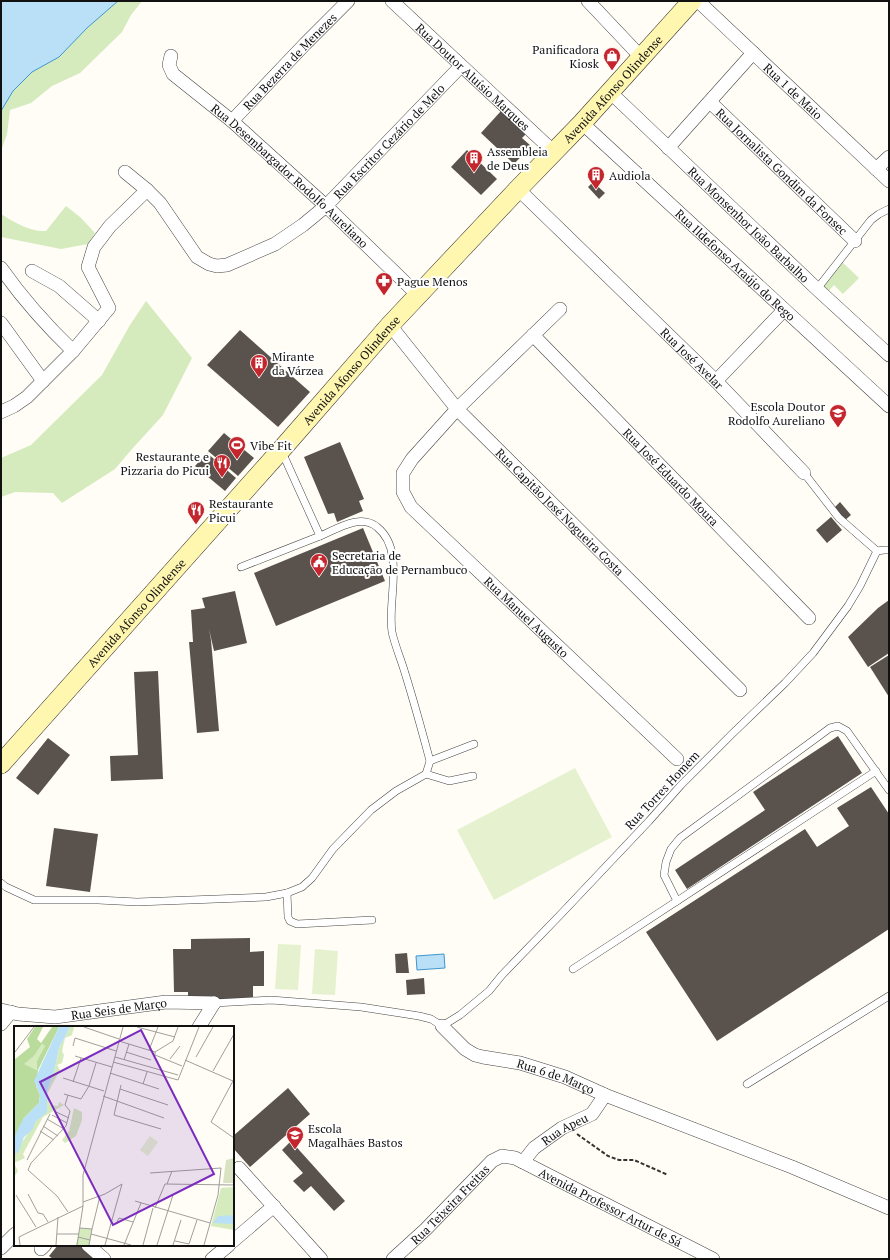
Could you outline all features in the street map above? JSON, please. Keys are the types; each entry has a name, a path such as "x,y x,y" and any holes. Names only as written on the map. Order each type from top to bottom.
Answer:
{"main road":[{"name":"Avenida Afonso Olindense","path":"1,764 281,450 390,325 582,123 692,1"}],"street":[{"name":"Rua Bezerra de Menezes","path":"232,121 348,1"},
{"name":"Rua Doutor Aluísio Marques","path":"392,1 554,152"},
{"path":"588,1 641,57"},
{"name":"Rua 1 de Maio","path":"698,1 889,181"},
{"path":"668,148 753,53"},
{"name":"Rua Desembargador Rodolfo Aureliano","path":"171,56 169,66 173,74 232,121 326,206 418,295"},
{"name":"Rua Escritor Cezário de Melo","path":"147,190 160,203 197,257 209,264 218,266 227,265 275,244 303,225 326,206 461,66"},
{"name":"Rua Monsenhor João Barbalho","path":"610,92 817,289 889,355"},
{"name":"Rua Jornalista Gondim da Fonsec","path":"710,102 855,241"},
{"name":"Rua Ildefonso Araújo do Rego","path":"582,123 889,406"},
{"path":"876,169 889,157"},
{"path":"1,411 14,406 27,397 73,351 109,308 88,267 94,247 110,226 147,190 125,172"},
{"name":"Rua José Avelar","path":"518,189 716,380 804,474"},
{"path":"1,268 30,305 73,351"},
{"path":"32,271 59,286 99,321"},
{"name":"Rua Manuel Augusto","path":"560,308 458,409 412,459 403,473 403,492 411,507 677,759"},
{"path":"716,380 784,310"},
{"path":"1,324 43,381"},
{"name":"Rua Capitão José Nogueira Costa","path":"390,325 458,409 740,690"},
{"name":"Rua José Eduardo Moura","path":"533,335 809,618"},
{"name":"Rua Seis de Março","path":"6,1011 55,1017 166,1002 214,1003"},
{"path":"200,1026 214,1003"},
{"path":"1,1024 6,1011"},
{"name":"Rua 6 de Março","path":"442,1026 465,1049 475,1055 520,1063 565,1077 605,1095 785,1164 889,1208"},
{"name":"Rua Apeu","path":"523,1162 534,1148 566,1126 592,1114 605,1095"},
{"name":"Avenida Professor Artur de Sá","path":"508,1156 629,1215 712,1259"},
{"name":"Rua Teixeira Freitas","path":"393,1259 426,1229 492,1161 497,1158 508,1156"},
{"path":"239,1168 321,1259"},
{"path":"234,1240 274,1206"},
{"path":"1,1248 14,1235"},
{"path":"89,1246 104,1259"},
{"path":"212,1259 228,1246"}],"lane":[{"path":"817,289 871,220 889,209"},
{"path":"281,450 320,536"},
{"name":"Rua José Avelar","path":"804,474 839,518 877,551"},
{"path":"1,883 6,887 34,900 98,900 137,902 266,897 287,893 302,887 312,878 333,849 371,810 396,790 426,774 430,761 392,632 391,609 394,586 394,566 392,549 385,535 377,526 359,521 241,567"},
{"path":"877,551 889,550"},
{"name":"Rua Torres Homem","path":"442,1026 460,1015 489,990 562,914 686,780 732,733 785,684 817,648 848,606 860,586 877,551"},
{"path":"677,901 664,875 666,862 671,849 680,838 830,728 838,726 847,731 889,790"},
{"path":"430,761 474,744"},
{"path":"573,969 876,771"},
{"path":"426,774 449,781 473,776"},
{"path":"287,893 288,917 290,921 297,924 372,920"},
{"path":"747,1084 889,996"},
{"name":"Rua 6 de Março","path":"214,1003 271,1000 361,1007 419,1016 430,1019 442,1026"}],"path":[{"path":"566,1126 608,1156 619,1160 634,1160 668,1175"}],"green space":[{"path":"118,1 142,1 131,15 122,32 80,73 52,86 31,103 10,110 7,134 1,151 1,111 13,91 32,72 59,57 87,28"},
{"path":"66,206 80,217 95,233 88,244 61,249 1,237 1,214 28,228 46,231"},
{"path":"841,261 859,278 843,294 834,285 826,294 822,287"},
{"path":"146,301 192,358 163,415 115,469 62,503 53,493 15,492 1,497 1,458 31,445 102,375 130,325"},
{"path":"575,768 612,837 494,900 457,830"},
{"path":"278,944 301,945 298,990 275,989"},
{"path":"315,949 338,951 335,995 312,994"}],"water":[{"path":"1,1 118,1 87,28 59,57 32,72 13,91 1,111"},
{"path":"444,954 445,968 417,970 416,956"}],"building":[{"path":"501,111 526,134 522,138 531,146 514,164 481,133"},
{"name":"Assembleia de Deus","path":"467,150 497,179 481,195 451,167"},
{"name":"Audiola","path":"593,182 605,193 599,199 588,187"},
{"name":"Mirante da Várzea","path":"240,330 310,392 278,427 207,365"},
{"path":"224,433 254,458 238,476 208,451"},
{"path":"340,442 364,499 359,501 363,511 337,522 334,513 328,514 304,457"},
{"path":"207,453 236,478 225,491 195,466"},
{"path":"840,502 851,515 844,521 833,509"},
{"path":"831,517 842,530 827,543 816,530"},
{"name":"Secretaria de Educação de Pernambuco","path":"363,528 385,581 276,626 254,573"},
{"path":"235,591 247,643 214,651 209,629 219,731 197,733 189,642 193,642 191,610 205,608 202,598"},
{"path":"889,600 889,653 868,667 848,637 878,608"},
{"path":"889,655 889,697 870,667"},
{"path":"158,671 163,779 111,781 110,756 138,755 134,672"},
{"path":"838,736 862,773 687,889 675,870 765,810 753,792"},
{"path":"48,738 70,755 38,795 16,778"},
{"path":"871,787 889,814 889,929 717,1041 646,932 805,829 817,847 849,826 837,808"},
{"path":"54,828 98,834 90,892 46,886"},
{"path":"250,938 250,952 264,951 264,986 253,986 253,999 188,1000 188,992 174,992 173,949 191,949 191,939"},
{"path":"407,953 409,973 396,973 395,954"},
{"path":"424,978 425,994 407,995 406,980"},
{"path":"288,1088 310,1114 250,1167 234,1149 234,1135"},
{"path":"291,1141 345,1201 334,1211 311,1186 304,1192 293,1181 303,1173 282,1150"},
{"path":"57,1246 87,1246 98,1259 53,1259 49,1256"}],"place":[{"name":"Panificadora Kiosk","path":"612,71"},
{"name":"Assembleia de Deus","path":"474,173"},
{"name":"Audiola","path":"596,190"},
{"name":"Pague Menos","path":"384,296"},
{"name":"Mirante da Várzea","path":"259,378"},
{"name":"Escola Doutor Rodolfo Aureliano","path":"838,428"},
{"name":"Vibe Fit","path":"237,460"},
{"name":"Restaurante e Pizzaria do Picui","path":"222,478"},
{"name":"Restaurante Picui","path":"196,525"},
{"name":"Secretaria de Educação de Pernambuco","path":"319,577"},
{"name":"Escola Magalhães Bastos","path":"295,1150"}]}
